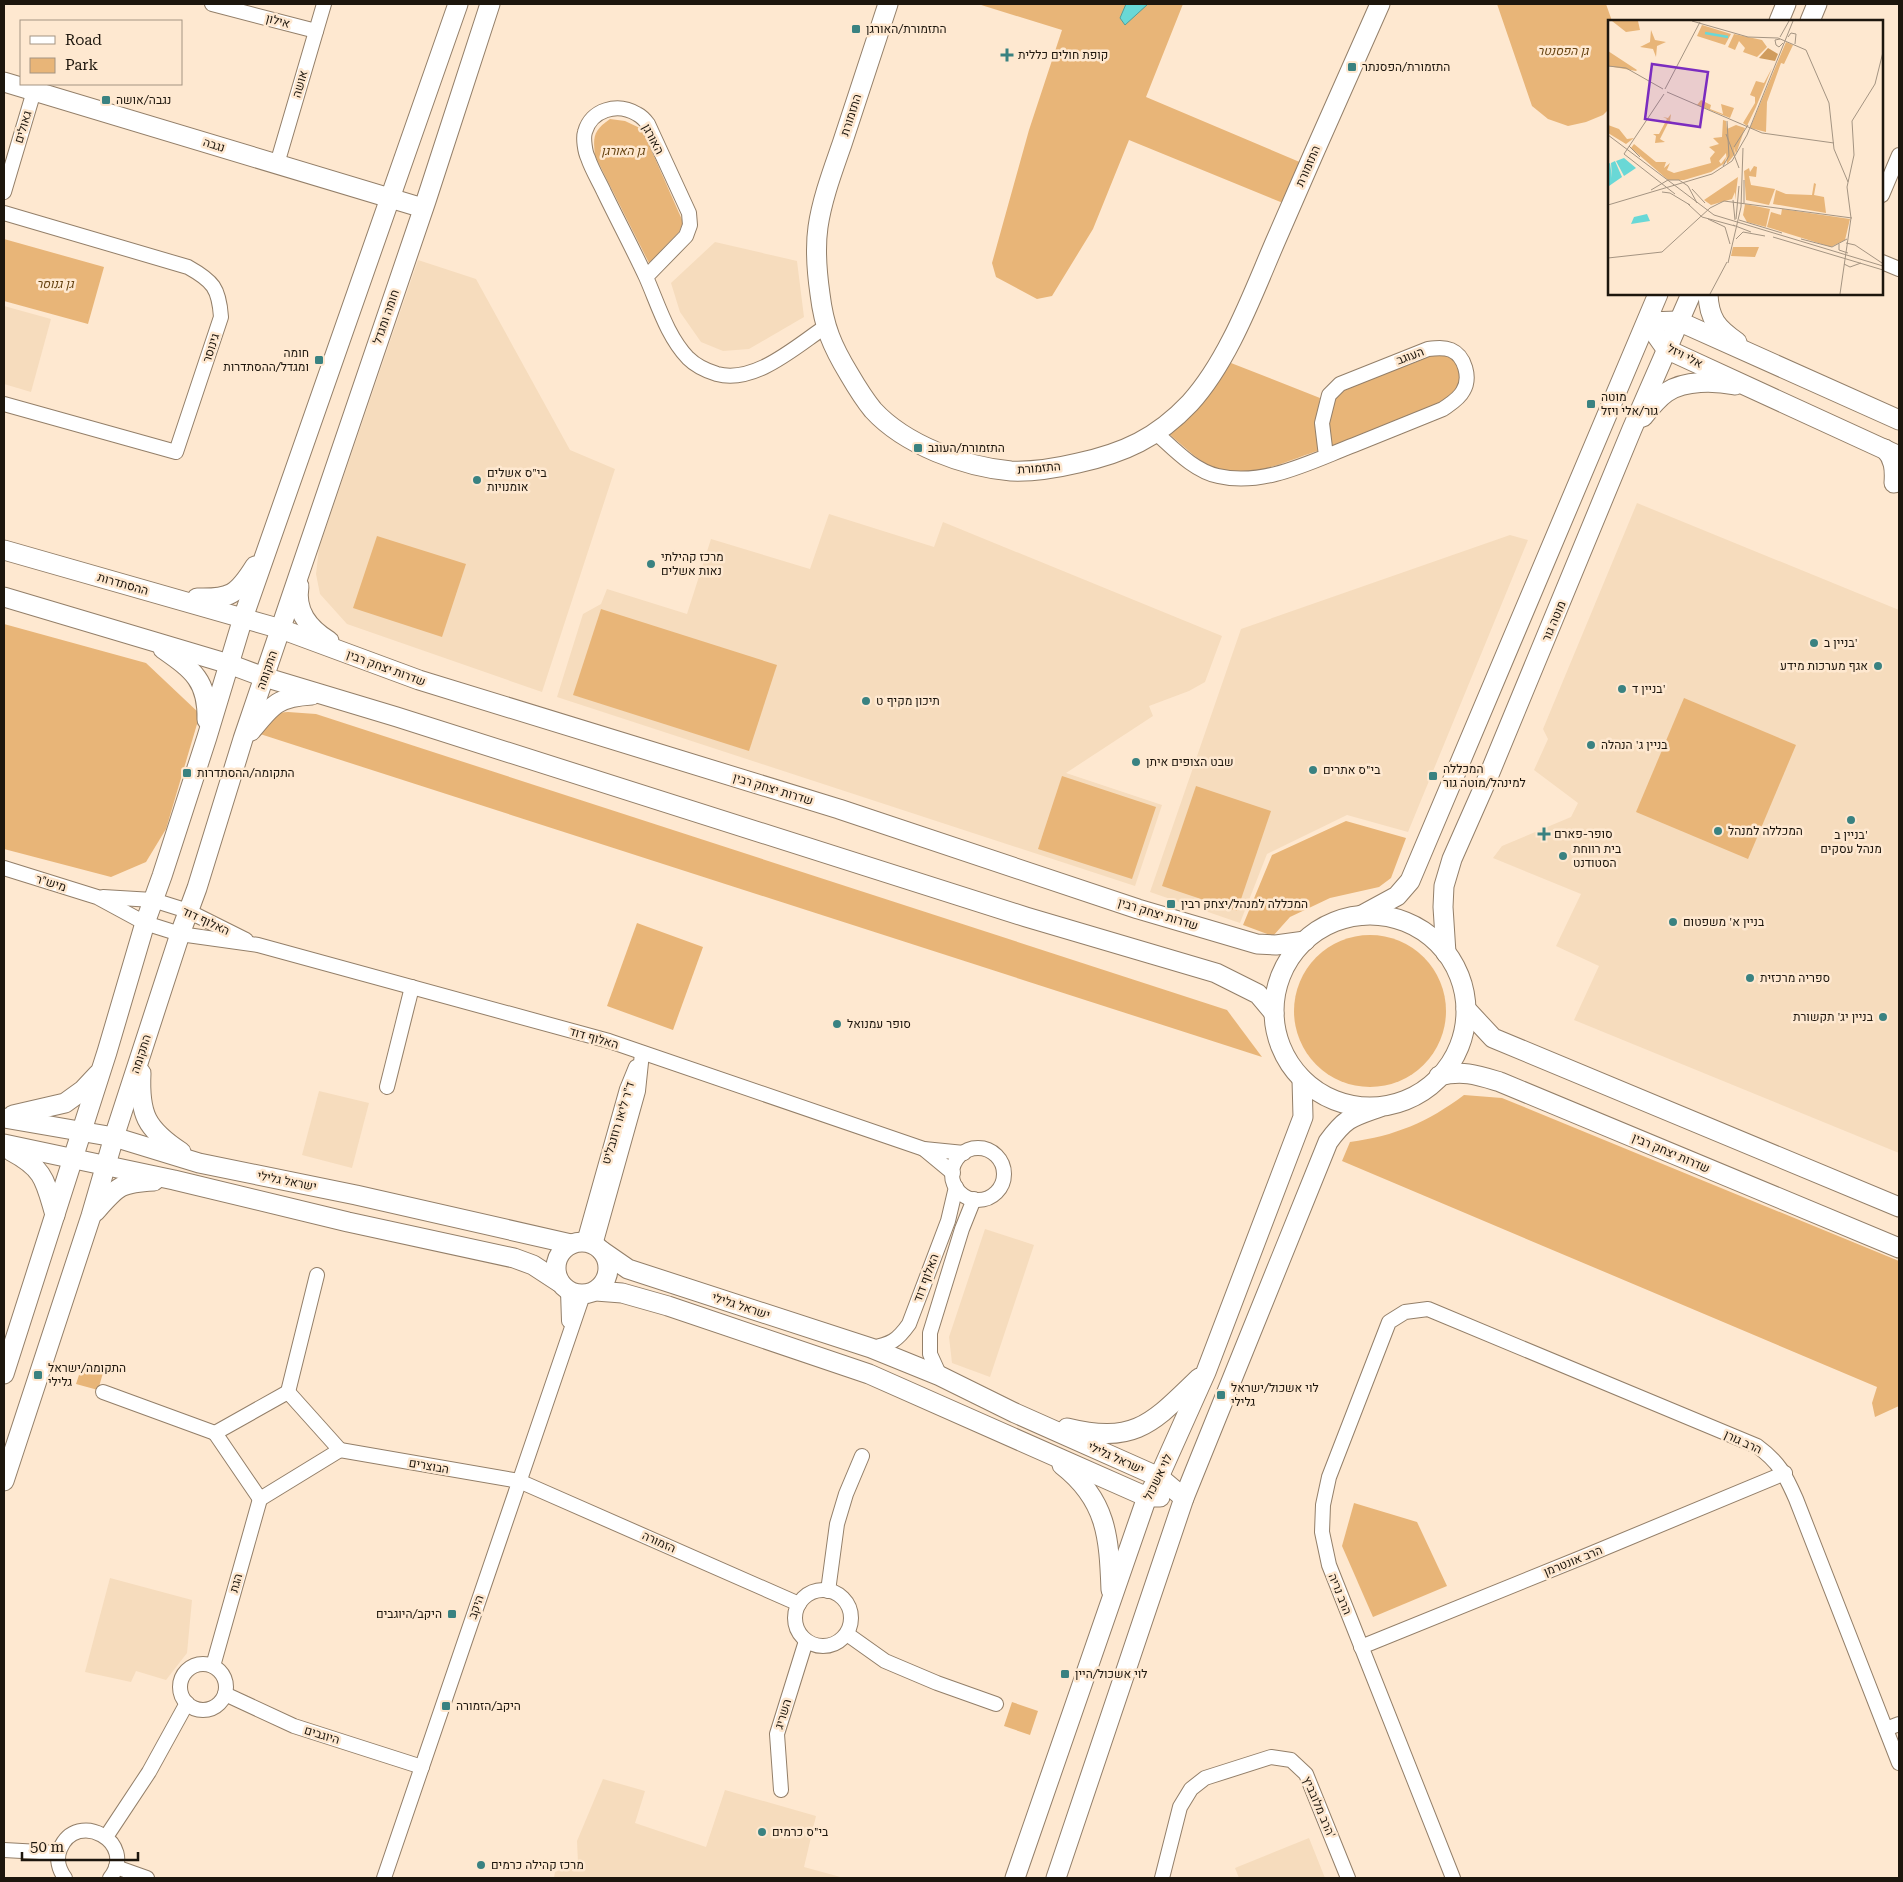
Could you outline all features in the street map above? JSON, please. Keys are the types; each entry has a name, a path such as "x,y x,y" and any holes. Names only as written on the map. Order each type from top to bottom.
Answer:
{"main road":[{"path":"4,1374 105,1057 145,922 207,737 243,618 458,4"},
{"name":"חומה ומגדל","path":"280,629 490,4"},
{"name":"התזמורת","path":"888,4 832,172 818,224 819,290 825,327 841,361 874,410 900,432 942,454 961,461 1011,471 1035,471 1062,467 1125,450 1141,443 1156,433 1191,402 1222,356 1237,327 1380,4"},
{"path":"1779,20 1786,4"},
{"path":"1810,20 1817,4"},
{"name":"נגבה","path":"4,82 423,208"},
{"path":"1362,915 1397,896 1410,881 1658,295"},
{"name":"מוטה גור","path":"1446,953 1443,908 1444,886 1452,859 1490,773 1632,429 1691,295"},
{"path":"1708,295 1710,314 1716,323 1725,334 1758,357"},
{"path":"1647,322 1678,321 1899,420"},
{"name":"אלי ויזל","path":"1647,322 1666,349 1892,452"},
{"path":"1632,429 1656,401 1669,391 1680,387 1700,383 1722,383 1756,389"},
{"path":"1892,452 1894,483"},
{"path":"158,594 218,599 232,594 247,579 270,540"},
{"name":"ההסתדרות","path":"4,550 243,618"},
{"path":"302,567 298,594 300,607 306,621 315,632 349,654"},
{"path":"4,597 229,664 264,677 1026,917 1216,973 1258,994 1274,1013"},
{"name":"שדרות יצחק רבין","path":"243,618 280,629 419,680 839,809 1138,909 1257,944 1276,945 1305,941"},
{"name":"התקומה","path":"4,1481 280,629"},
{"path":"151,641 180,661 195,674 200,682 207,704 207,737"},
{"path":"244,739 272,706 286,698 326,695"},
{"path":"1056,1878 1184,1498 1328,1142 1348,1118 1380,1106 1407,1100 1432,1085 1453,1060 1465,1031 1466,998 1456,967 1440,944 1417,927 1391,917 1362,915 1338,920 1317,931 1295,950 1281,974 1274,1002 1274,1013 1280,1047 1288,1062 1302,1079 1318,1092 1338,1101 1358,1106 1380,1106"},
{"path":"1466,1009 1493,1038 1899,1207"},
{"path":"142,1052 140,1095 144,1112 152,1129 162,1139 198,1163"},
{"path":"4,1118 65,1103 83,1090 96,1077 105,1057"},
{"name":"שדרות יצחק רבין","path":"1439,1076 1454,1072 1468,1073 1500,1082 1899,1248"},
{"name":"לוי אשכול","path":"1015,1878 1147,1496 1159,1477 1206,1372 1303,1117 1302,1079"},
{"name":"ישראל גלילי","path":"4,1118 114,1137 198,1163 356,1195 588,1246 628,1269 870,1348 940,1376 1016,1413 1159,1477 1184,1498"},
{"path":"4,1145 36,1167 44,1179 55,1215"},
{"name":"ישראל גלילי","path":"4,1145 174,1180 348,1222 514,1258 533,1265 577,1290 622,1293 668,1306 869,1374 1147,1496 1184,1498"},
{"path":"91,1216 115,1188 133,1182 174,1180"},
{"path":"588,1246 606,1257 608,1272 602,1286 577,1290 556,1274 558,1256 564,1249 588,1246"},
{"path":"1016,1413 1083,1432 1108,1435 1131,1432 1165,1410 1206,1372"},
{"path":"1041,1450 1072,1473 1089,1491 1097,1505 1105,1525 1111,1600"}],"street":[{"name":"אילון","path":"212,4 316,31"},
{"name":"אושה","path":"277,164 324,4"},
{"name":"גאולים","path":"4,192 34,91"},
{"name":"האורגן","path":"646,277 686,236 690,225 689,214 648,124 638,114 631,111 617,108 603,110 590,120 584,134 587,156 646,277 672,336 688,358 704,369 718,374 736,376 756,370 825,327"},
{"path":"1883,193 1899,155"},
{"name":"גינוסר","path":"4,213 188,267 208,278 220,299 220,317 176,452 4,404"},
{"path":"1883,262 1899,269"},
{"name":"העוגב","path":"1156,433 1197,467 1216,476 1249,478 1278,473 1326,456 1443,409 1456,400 1464,390 1467,378 1466,369 1459,357 1452,350 1441,347 1428,349 1340,384 1329,395 1322,423 1326,456"},
{"name":"מיש\"ר","path":"4,868 98,897 145,922 180,934"},
{"name":"מיש\"ר","path":"98,897 153,900"},
{"name":"האלוף דוד","path":"153,900 188,911 258,946"},
{"name":"האלוף דוד","path":"180,934 258,946 412,987 518,1018 609,1041 924,1149 964,1153"},
{"path":"387,1087 412,987"},
{"name":"ד\"ר ליאו רוזנבליט","path":"588,1246 638,1091 642,1052"},
{"path":"981,1148 989,1150 1002,1163 1004,1180 996,1193 989,1197 974,1199 961,1193 956,1187 953,1173 958,1158 964,1153 972,1149 981,1148"},
{"name":"האלוף דוד","path":"924,1149 953,1173"},
{"name":"האלוף דוד","path":"870,1348 884,1346 899,1338 909,1324 948,1221 956,1187"},
{"name":"האלוף דוד","path":"940,1376 930,1354 930,1333 962,1229 974,1199"},
{"path":"215,1433 288,1392 317,1275"},
{"name":"היקב","path":"384,1878 568,1337 577,1290"},
{"name":"הרב גורן","path":"1405,1312 1428,1309 1757,1446 1772,1457 1785,1473 1899,1763"},
{"name":"הרב נריה","path":"1405,1312 1389,1322 1329,1477 1323,1505 1322,1532 1329,1565 1453,1878"},
{"path":"103,1392 215,1433 260,1499 340,1450 288,1392"},
{"name":"הבוצרים","path":"340,1450 519,1481"},
{"path":"828,1591 836,1524 862,1456"},
{"name":"הרב אונטרמן","path":"1361,1647 1785,1473"},
{"name":"הזמורה","path":"519,1481 799,1604"},
{"name":"הגת","path":"213,1666 260,1499"},
{"path":"817,1591 828,1591 844,1599 850,1607 852,1616 851,1626 847,1634 839,1642 828,1646 816,1646 806,1641 799,1633 796,1624 796,1613 799,1604 807,1596 817,1591"},
{"path":"847,1634 886,1661 937,1683 996,1704"},
{"name":"השריג","path":"781,1790 777,1734 806,1641"},
{"path":"199,1664 213,1666 222,1675 226,1687 224,1694 216,1706 201,1709 187,1703 180,1691 182,1677 186,1671 199,1664"},
{"name":"היוגבים","path":"224,1694 294,1726 422,1766"},
{"path":"106,1837 149,1772 187,1703"},
{"path":"1886,1729 1899,1724"},
{"name":"הרב מלובביץ'","path":"1162,1878 1180,1807 1190,1789 1205,1778 1271,1756 1292,1760 1306,1774 1348,1878"},
{"path":"65,1878 61,1873 58,1863 58,1853 62,1844 78,1832 88,1830 98,1832 106,1837 116,1850 113,1872 147,1878"},
{"path":"4,1850 58,1853"}],"shaded area":[{"path":"715,242 797,261 804,317 749,349 723,351 701,342 680,312 671,283"},
{"name":"בי\"ס אשלים אומנויות","path":"418,260 476,279 570,450 615,469 542,692 347,624 320,594 316,574 319,548"},
{"path":"4,306 51,319 31,392 4,384"},
{"name":"המכללה למנהל","path":"1637,503 1899,610 1899,1153 1574,1020 1599,966 1556,946 1581,894 1493,858 1502,846 1571,817 1578,803 1534,770 1548,739 1543,729"},
{"name":"תיכון מקיף ט","path":"829,514 934,547 943,522 1222,636 1205,682 1189,691 1149,706 1153,716 1066,773 1162,805 1135,886 557,697 583,614 601,604 607,589 687,614 711,539 810,569"},
{"name":"בי\"ס אתרים","path":"1510,535 1528,540 1408,832 1347,815 1267,854 1240,923 1150,892 1241,629"},
{"path":"319,1091 369,1103 352,1168 302,1155"},
{"path":"985,1229 1034,1245 990,1377 952,1363 949,1337"},
{"path":"110,1578 192,1600 187,1653 166,1680 136,1671 131,1682 85,1672"},
{"name":"בי\"ס כרמים","path":"603,1779 645,1791 635,1823 706,1847 725,1790 816,1816 804,1867 844,1878 554,1878 555,1872 578,1863 577,1841"},
{"path":"1309,1838 1325,1878 1239,1878 1235,1868"}],"green space":[{"path":"978,4 1183,4 1146,97 1302,163 1283,203 1129,140 1093,229 1052,296 1037,299 996,277 992,263 1029,130 1062,30"},
{"name":"גן הפסנטר","path":"1497,4 1606,4 1612,20 1608,20 1608,110 1603,115 1586,122 1568,126 1548,119 1532,106"},
{"name":"גן האורגן","path":"610,119 625,121 642,129 683,222 679,232 649,263 595,156 595,134"},
{"name":"גן גנוסר","path":"4,239 104,267 88,324 4,301"},
{"path":"1430,353 1450,354 1461,370 1460,388 1441,405 1329,450 1327,424 1333,397 1342,388"},
{"path":"1231,363 1320,398 1317,421 1320,450 1259,470 1246,473 1224,473 1202,461 1168,433 1207,398"},
{"path":"377,536 466,564 442,637 353,608"},
{"path":"601,609 777,665 749,751 573,695"},
{"path":"4,624 146,663 200,714 166,829 146,862 111,877 4,849"},
{"path":"1684,698 1796,745 1748,859 1636,812"},
{"path":"273,713 316,714 1227,1010 1262,1057 257,733"},
{"path":"1062,776 1156,807 1132,879 1038,849"},
{"path":"1196,786 1271,811 1237,911 1162,886"},
{"path":"1346,821 1406,838 1391,878 1379,887 1330,898 1290,917 1273,936 1243,925 1272,855"},
{"path":"637,923 703,947 673,1030 607,1006"},
{"path":"1370,935 1385,936 1399,941 1424,957 1440,982 1445,996 1445,1026 1440,1040 1424,1065 1399,1081 1385,1086 1370,1087 1355,1086 1341,1081 1316,1065 1300,1040 1295,1026 1294,1011 1295,996 1300,982 1316,957 1341,941 1355,936"},
{"path":"1464,1095 1502,1098 1899,1261 1899,1406 1875,1417 1872,1403 1877,1387 1342,1161 1350,1142 1396,1132 1437,1113"},
{"path":"82,1366 103,1373 98,1390 76,1384"},
{"path":"1354,1503 1417,1522 1447,1586 1373,1617 1342,1546"},
{"path":"1012,1702 1038,1711 1030,1735 1004,1726"}],"water":[{"path":"1126,4 1148,4 1125,25 1120,18"}],"place":[{"name":"התזמורת/האורגן","path":"856,29"},
{"name":"קופת חולים כללית","path":"1007,55"},
{"name":"התזמורת/הפסנתר","path":"1352,67"},
{"name":"נגבה/אושה","path":"106,100"},
{"name":"חומה ומגדל/ההסתדרות","path":"319,360"},
{"name":"מוטה גור/אלי ויזל","path":"1591,404"},
{"name":"התזמורת/העוגב","path":"918,448"},
{"name":"בי\"ס אשלים אומנויות","path":"477,480"},
{"name":"מרכז קהילתי נאות אשלים","path":"651,564"},
{"name":"בניין ב'","path":"1814,643"},
{"name":"אגף מערכות מידע","path":"1878,666"},
{"name":"בניין ד'","path":"1622,689"},
{"name":"תיכון מקיף ט","path":"866,701"},
{"name":"בניין ג' הנהלה","path":"1591,745"},
{"name":"שבט הצופים איתן","path":"1136,762"},
{"name":"בי\"ס אתרים","path":"1313,770"},
{"name":"התקומה/ההסתדרות","path":"187,773"},
{"name":"המכללה למינהל/מוטה גור","path":"1433,776"},
{"name":"בניין ב' מנהל עסקים","path":"1851,820"},
{"name":"המכללה למנהל","path":"1718,831"},
{"name":"סופר-פארם","path":"1544,834"},
{"name":"בית רווחת הסטודנט","path":"1563,856"},
{"name":"המכללה למנהל/יצחק רבין","path":"1171,904"},
{"name":"בניין א' משפטום","path":"1673,922"},
{"name":"ספריה מרכזית","path":"1750,978"},
{"name":"בניין יג' תקשורת","path":"1883,1017"},
{"name":"סופר עמנואל","path":"837,1024"},
{"name":"התקומה/ישראל גלילי","path":"38,1375"},
{"name":"לוי אשכול/ישראל גלילי","path":"1221,1395"},
{"name":"היקב/היוגבים","path":"452,1614"},
{"name":"לוי אשכול/היין","path":"1065,1674"},
{"name":"היקב/הזמורה","path":"446,1706"},
{"name":"בי\"ס כרמים","path":"762,1832"},
{"name":"מרכז קהילה כרמים","path":"481,1865"}]}
